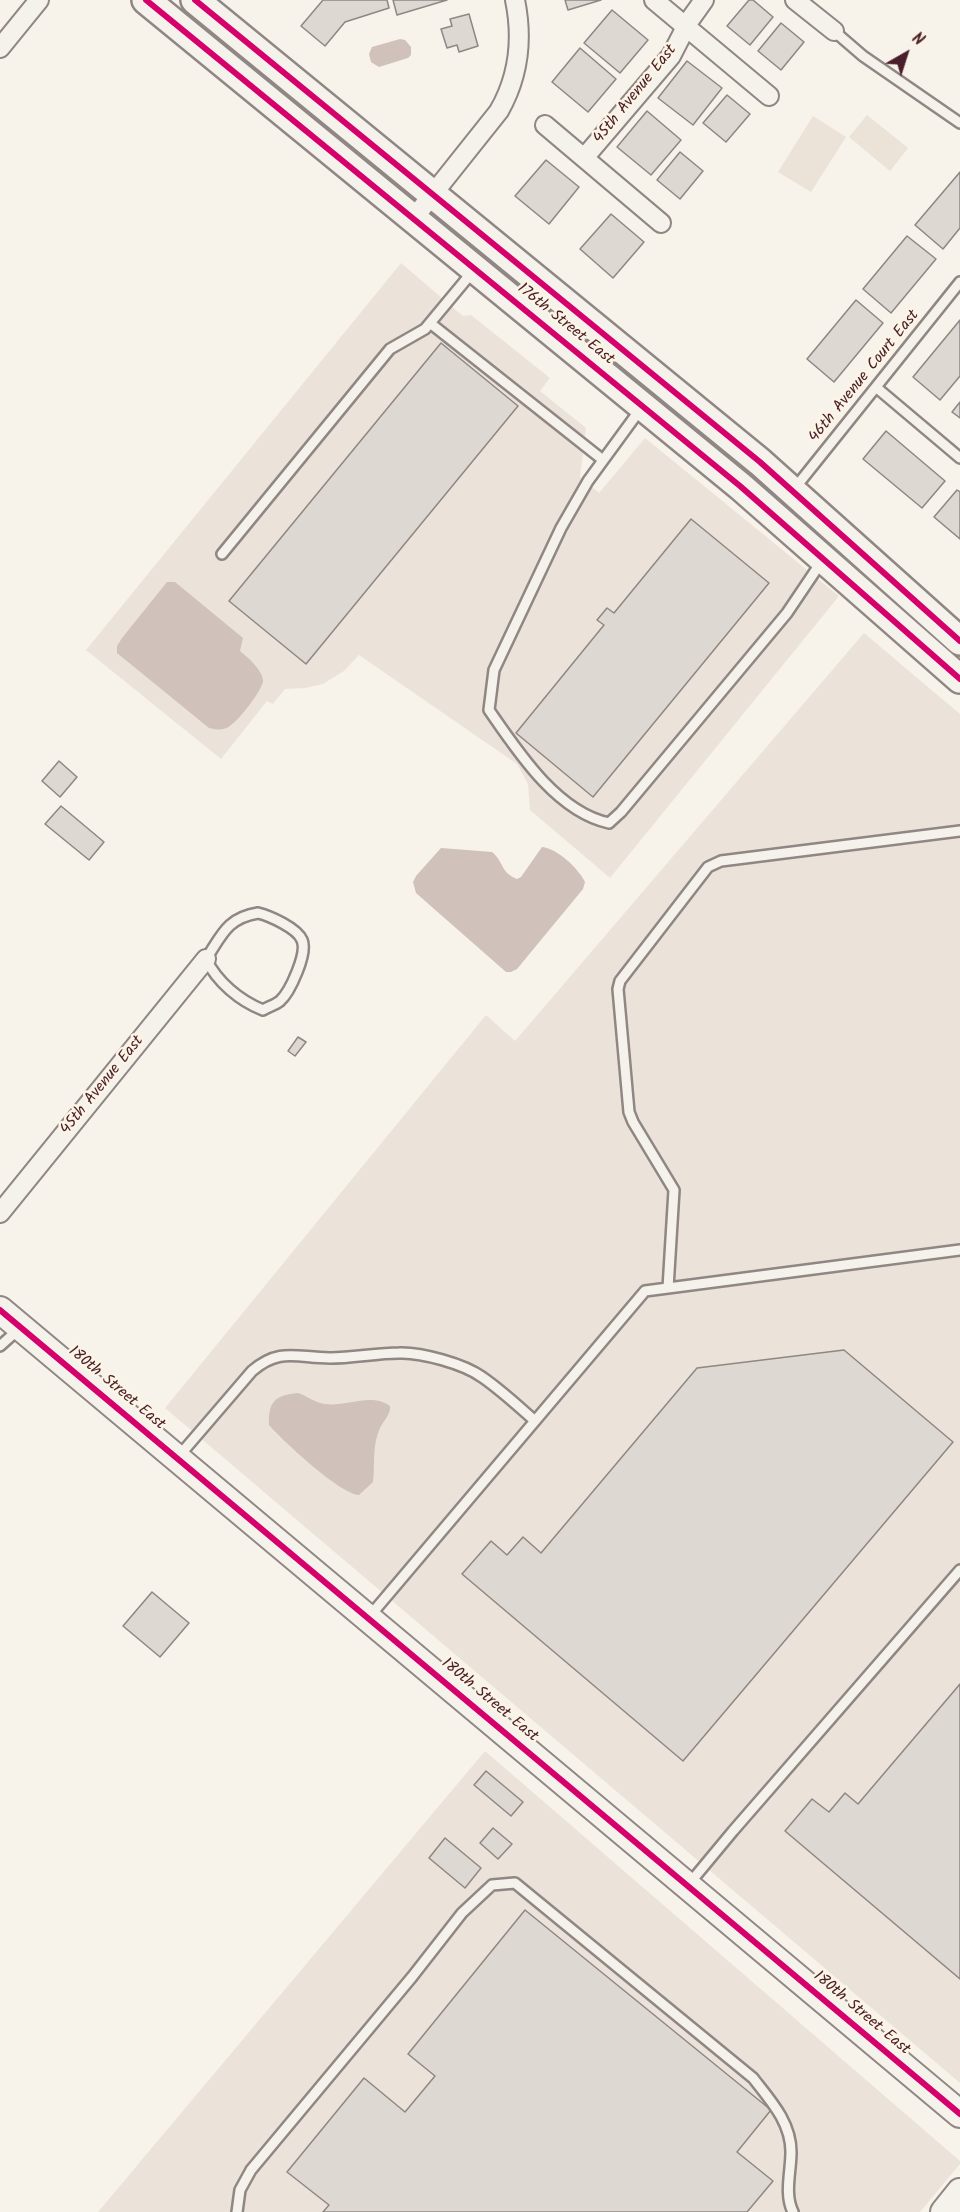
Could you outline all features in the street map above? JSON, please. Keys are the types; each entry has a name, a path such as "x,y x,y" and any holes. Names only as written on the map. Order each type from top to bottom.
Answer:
{"main road":[{"name":"176th Street East","path":"146,0 740,486 960,679"},
{"name":"176th Street East","path":"195,0 760,462 960,641"}],"street":[{"path":"0,48 39,0"},
{"path":"413,219 499,111 509,93 519,56 519,22 514,0"},
{"path":"654,0 769,96"},
{"name":"45th Avenue East","path":"584,158 670,56 704,0"},
{"path":"795,0 834,31"},
{"path":"545,125 661,223"},
{"name":"45th Avenue East","path":"0,1213 206,959"},
{"name":"180th Street East","path":"0,1310 960,2114"},
{"path":"944,2212 960,2192"}],"lane":[{"path":"834,31 863,56 960,123"},
{"path":"222,554 390,349 425,329 474,269"},
{"name":"46th Avenue Court East","path":"792,491 960,282"},
{"path":"430,323 603,460"},
{"path":"877,388 960,458"},
{"path":"642,406 588,481 561,528 494,669 489,710 517,749 559,797 592,820 609,824 787,613 823,559"},
{"path":"668,1288 674,1190 629,1112 618,989 620,981 708,867 721,861 960,831"},
{"path":"258,913 270,916 302,938 304,945 302,961 280,1001 263,1010 250,1005 229,989 210,968 206,959 229,926 243,915 258,913"},
{"path":"369,1617 645,1291 960,1250"},
{"path":"0,1346 21,1328"},
{"path":"178,1458 252,1371 272,1357 328,1358 390,1353 423,1354 480,1375 535,1421"},
{"path":"688,1886 960,1570"},
{"path":"237,2212 240,2190 251,2170 412,1977 462,1913 492,1885 515,1882 753,2078 781,2112 791,2148 788,2201 794,2212"}],"shaded area":[{"path":"400,39 405,40 411,47 411,55 408,58 379,67 371,62 369,54 372,47"},
{"path":"867,115 908,148 890,171 849,137"},
{"path":"813,116 846,137 811,192 778,172"},
{"path":"401,263 463,316 471,315 550,378 540,391 586,428 580,477 599,493 645,438 839,596 610,878 530,810 528,784 517,764 359,655 344,671 323,684 285,689 273,704 267,701 221,759 86,650"},
{"path":"167,582 175,582 243,638 240,651 260,671 263,680 255,696 240,717 226,728 218,730 209,728 117,653 117,646 122,638"},
{"path":"864,633 960,714 960,2083 165,1408 486,1015 515,1041"},
{"path":"542,847 554,851 567,860 585,882 583,889 517,969 511,972 506,972 416,893 413,882 416,876 441,848 492,852 505,870 517,879 521,877"},
{"path":"298,1393 325,1404 375,1400 390,1406 376,1441 373,1482 359,1495 326,1477 286,1443 269,1425 270,1410 275,1401 284,1395"},
{"path":"485,1751 960,2161 960,2164 920,2212 98,2212"}],"building":[{"path":"323,0 387,0 389,8 345,22 325,46 301,26"},
{"path":"393,0 447,0 397,15"},
{"path":"565,0 601,0 568,10"},
{"path":"749,0 753,0 773,17 750,45 727,26"},
{"path":"612,10 648,40 620,73 584,43"},
{"path":"469,14 478,46 459,52 457,45 447,48 441,29 452,26 450,19"},
{"path":"781,23 804,42 781,70 758,51"},
{"path":"580,48 616,79 588,112 552,82"},
{"path":"687,61 722,88 693,125 658,98"},
{"path":"727,95 750,114 726,142 703,123"},
{"path":"647,111 681,140 651,175 617,147"},
{"path":"680,152 703,171 680,199 657,180"},
{"path":"546,160 579,187 549,224 515,196"},
{"path":"960,172 960,228 943,249 915,225"},
{"path":"611,214 644,242 613,278 580,249"},
{"path":"907,236 936,259 891,313 863,289"},
{"path":"856,300 883,323 834,382 807,359"},
{"path":"960,320 960,376 940,400 913,377"},
{"path":"441,343 518,406 306,664 229,601"},
{"path":"960,402 960,418 952,412"},
{"path":"886,431 945,481 922,508 863,459"},
{"path":"957,490 960,492 960,539 934,517"},
{"path":"691,519 769,583 593,797 516,733 604,625 597,620 607,608 614,613"},
{"path":"59,761 77,777 60,797 42,781"},
{"path":"61,806 104,842 89,860 45,824"},
{"path":"298,1037 306,1042 295,1056 288,1051"},
{"path":"844,1350 953,1442 683,1761 462,1574 491,1541 507,1555 523,1537 541,1553 697,1368"},
{"path":"152,1592 189,1623 160,1657 123,1626"},
{"path":"960,1684 960,1979 785,1831 812,1799 829,1812 845,1793 858,1804"},
{"path":"486,1771 523,1802 511,1816 474,1785"},
{"path":"493,1828 512,1844 498,1859 480,1843"},
{"path":"445,1838 481,1868 465,1888 429,1858"},
{"path":"525,1910 771,2110 737,2152 773,2181 747,2212 323,2212 329,2205 287,2172 364,2078 405,2112 435,2076 408,2054"}],"cycle path":[{"path":"146,0 740,486 960,679"},
{"path":"195,0 760,462 960,641"},
{"path":"0,1310 960,2114"}]}
